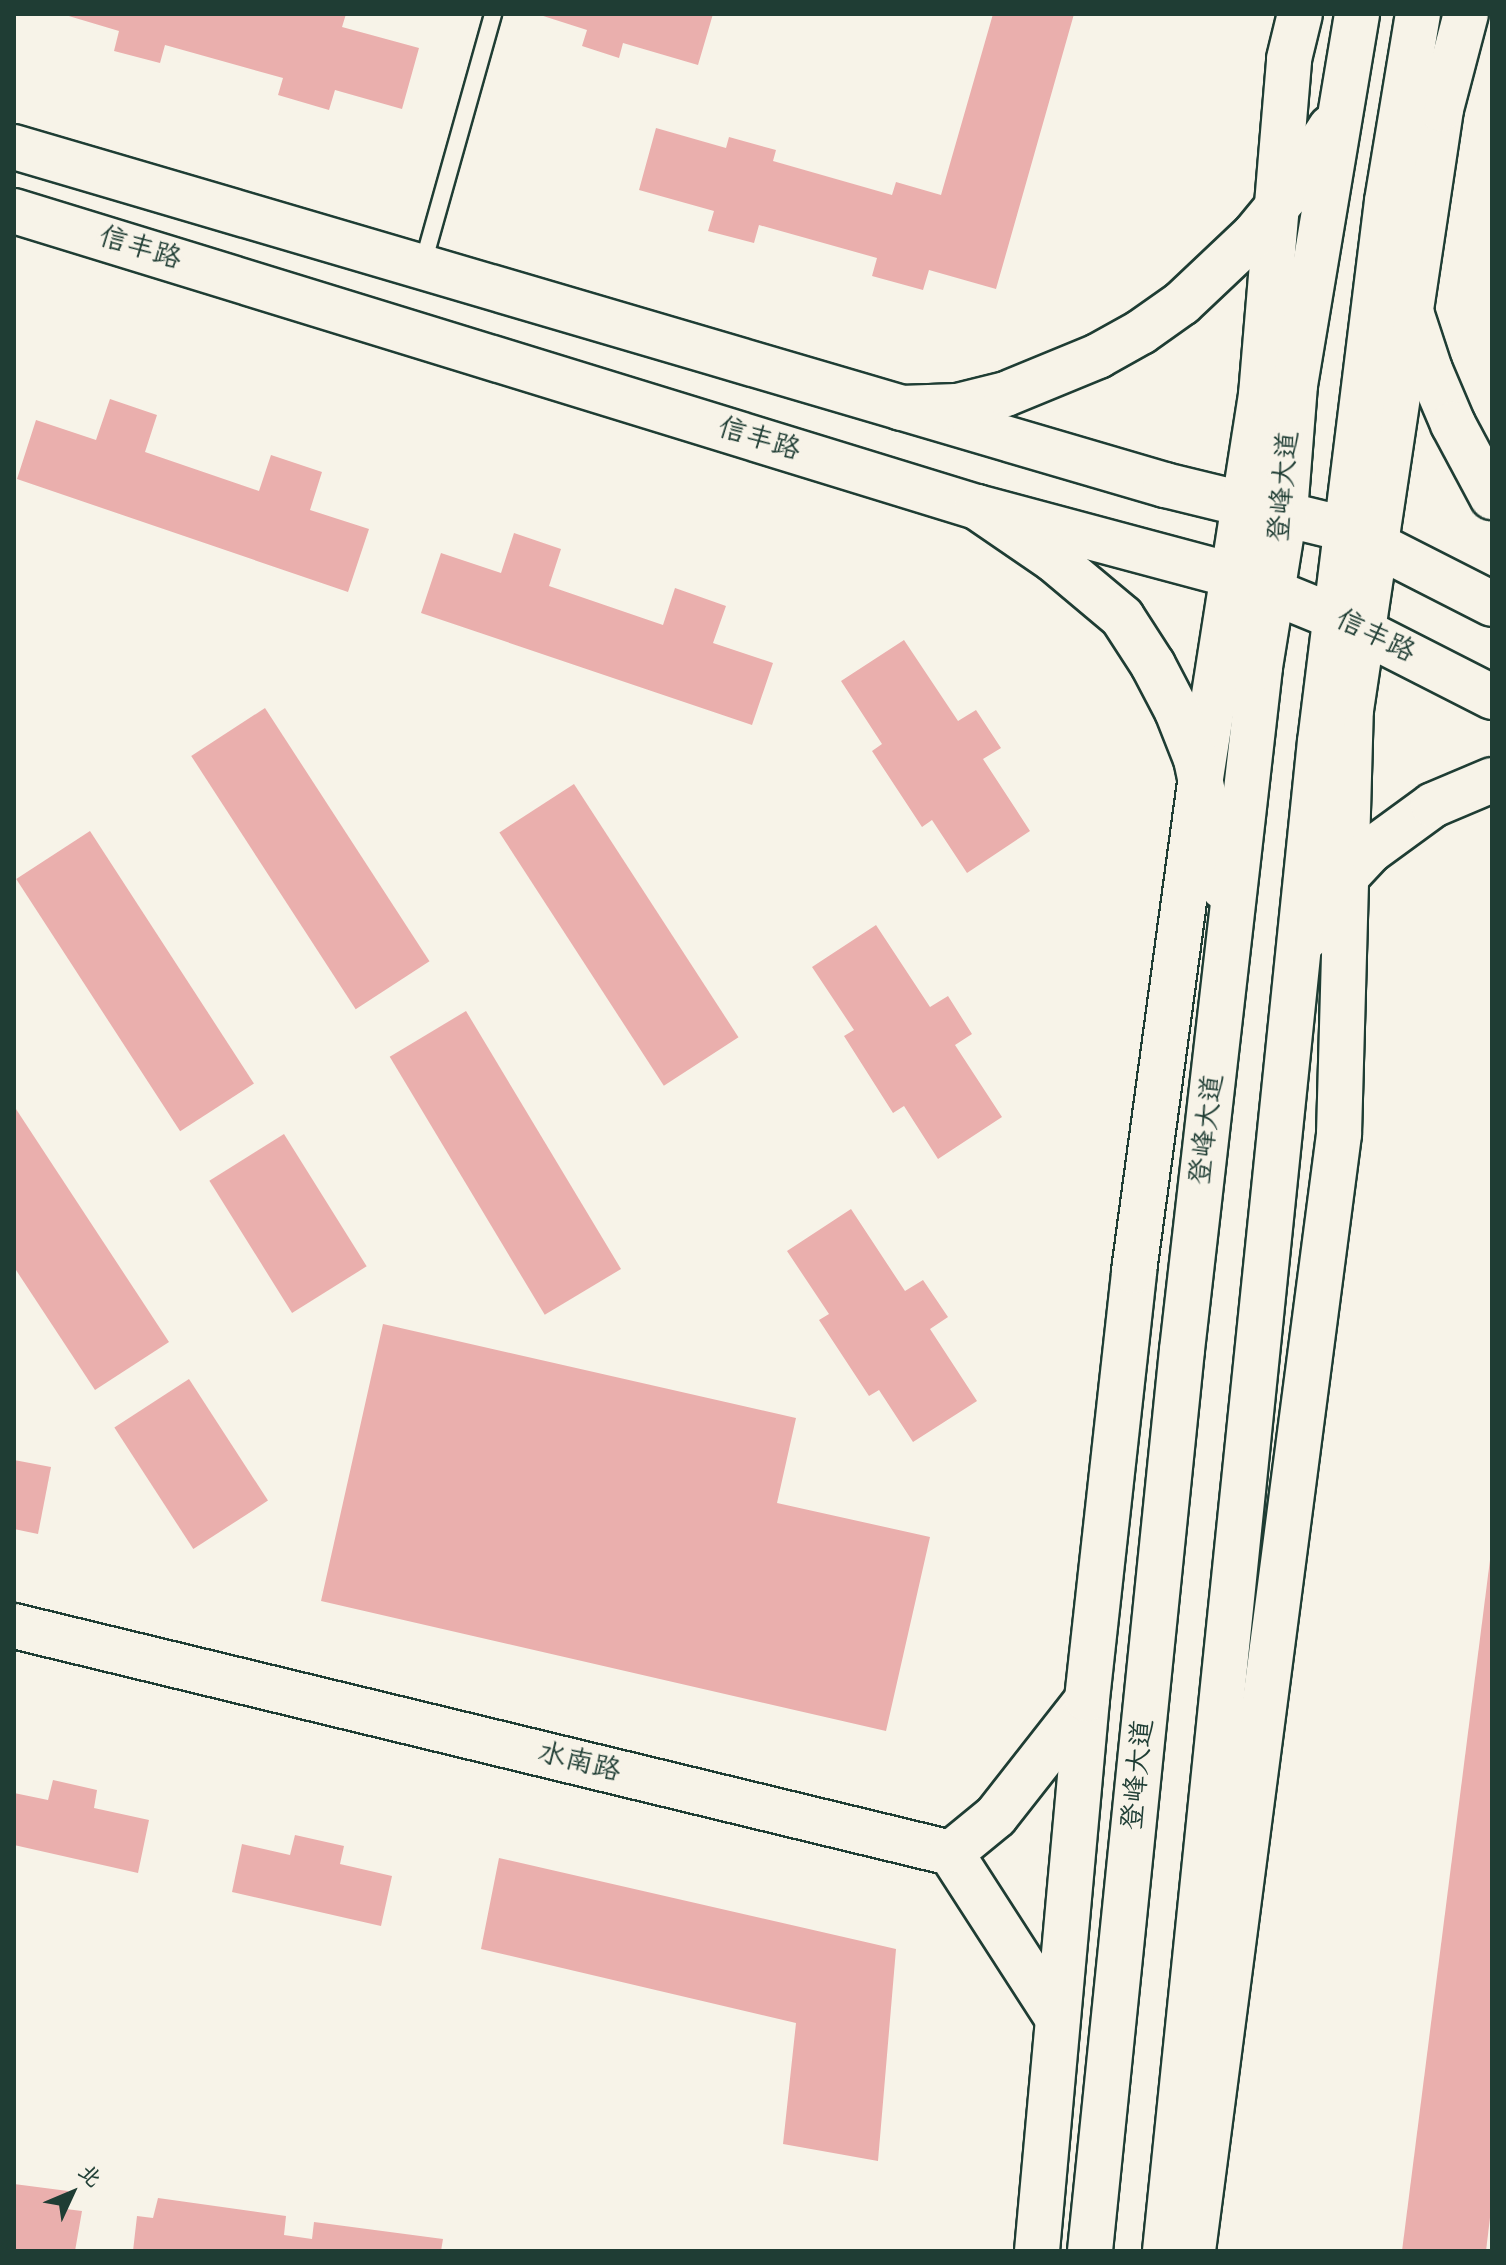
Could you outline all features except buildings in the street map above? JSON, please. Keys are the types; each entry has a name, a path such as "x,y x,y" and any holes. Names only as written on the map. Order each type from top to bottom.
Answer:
{"main road":[{"path":"1265,508 1261,395 1289,59 1300,14"},
{"name":"登峰大道","path":"1090,2251 1182,1350 1260,667 1253,584 1265,508 1295,385 1357,14"},
{"path":"1360,536 1359,445 1387,201 1418,14"},
{"path":"1193,2251 1339,1134 1351,710 1350,625 1360,536 1410,307 1441,109 1466,14"},
{"path":"901,408 957,406 1006,394 1098,356 1182,303 1220,271 1276,209 1341,111"},
{"path":"14,147 1165,485 1265,508 1360,536 1492,604"},
{"path":"1387,201 1410,307 1453,424 1492,497"},
{"name":"信丰路","path":"14,211 977,507 1253,584 1350,625 1492,697"},
{"path":"977,507 1054,560 1122,617 1153,665 1177,711 1201,778 1232,922"},
{"path":"1037,2251 1087,1699 1134,1271 1201,778 1253,584"},
{"path":"1165,2251 1302,946 1320,742 1350,625"},
{"path":"1302,946 1345,878 1370,851 1422,812 1492,780"},
{"name":"水南路","path":"14,1626 951,1853"},
{"path":"1058,2019 951,1853 996,1816 1087,1699"}],"lane":[{"path":"422,267 493,14"}]}
